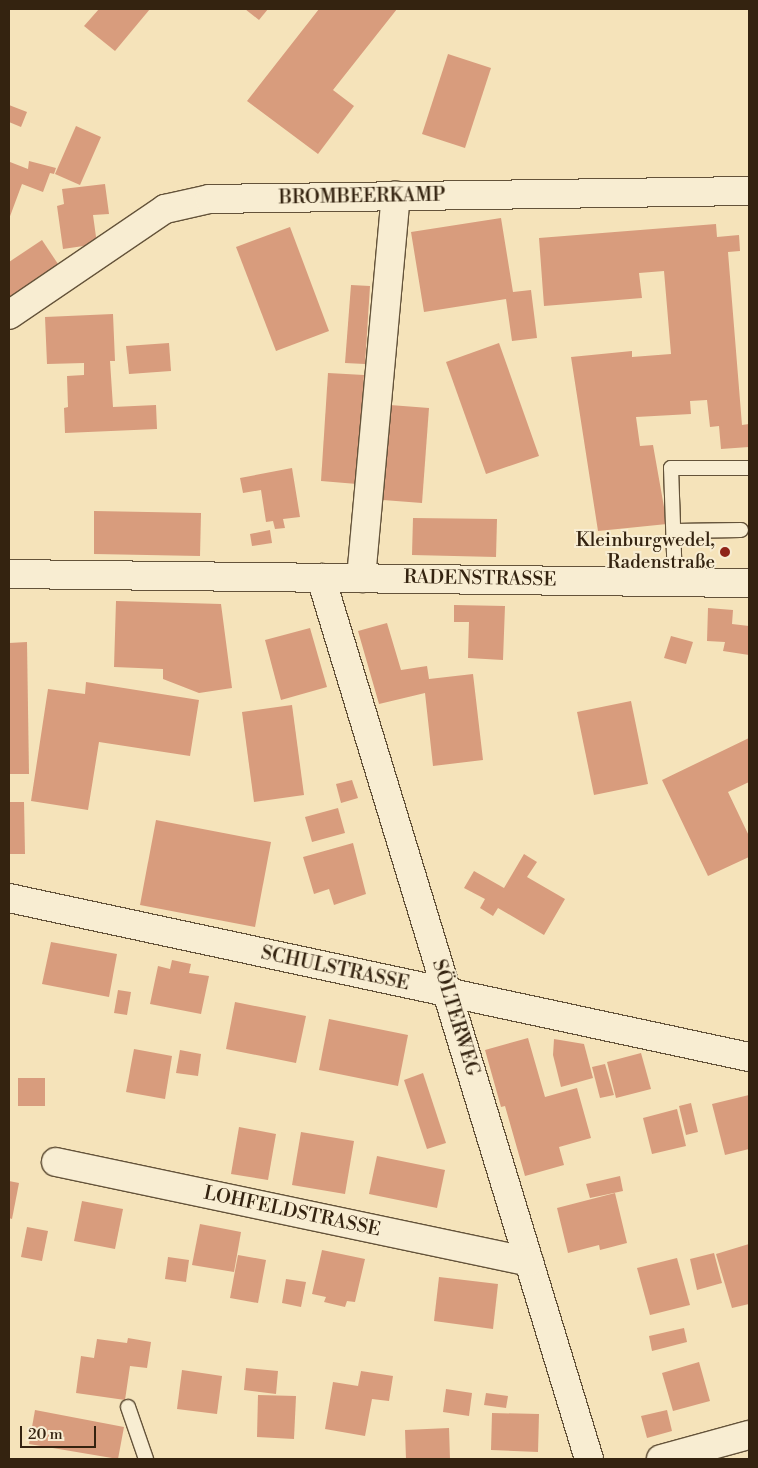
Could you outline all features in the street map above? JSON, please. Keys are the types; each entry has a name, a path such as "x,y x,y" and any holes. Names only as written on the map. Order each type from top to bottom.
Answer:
{"street":[{"name":"BROMBEERKAMP","path":"9,315 165,209 209,199 749,191"},
{"path":"361,578 396,196"},
{"name":"RADENSTRASSE","path":"9,574 749,583"},
{"name":"SÖLTERWEG","path":"321,578 589,1459"},
{"name":"SCHULSTRASSE","path":"9,898 448,994 749,1057"},
{"name":"LOHFELDSTRASSE","path":"56,1162 529,1262"},
{"path":"661,1459 749,1435"}],"lane":[{"path":"675,582 675,531 671,468 748,468"},
{"path":"675,531 741,530"},
{"path":"128,1407 146,1459"}],"building":[{"path":"99,9 150,9 115,51 84,26"},
{"path":"245,9 268,9 259,20"},
{"path":"319,9 397,9 333,90 354,106 318,154 247,101"},
{"path":"448,54 491,68 465,148 422,134"},
{"path":"9,105 27,112 21,127 9,122"},
{"path":"76,126 101,137 80,185 55,174"},
{"path":"29,161 56,168 54,174 50,173 43,192 22,184 9,219 10,162 28,169"},
{"path":"105,184 109,214 93,215 97,244 63,249 57,206 64,204 62,189"},
{"path":"501,218 513,292 531,290 537,338 512,341 506,299 424,312 411,232"},
{"path":"716,224 717,237 739,235 740,251 728,252 742,425 749,424 749,447 721,449 719,426 710,427 707,400 690,401 691,414 636,417 640,446 653,445 667,524 598,531 571,357 632,351 632,357 671,354 664,271 639,273 642,298 544,306 539,238"},
{"path":"290,227 329,331 276,351 236,247"},
{"path":"42,240 60,267 9,302 9,262"},
{"path":"351,285 370,286 365,364 345,363"},
{"path":"113,314 115,361 110,361 113,407 156,405 157,429 65,433 64,408 68,407 67,376 84,375 84,363 47,364 45,317"},
{"path":"169,343 171,371 129,374 126,346"},
{"path":"499,343 539,456 486,474 446,362"},
{"path":"328,373 364,375 357,484 321,481"},
{"path":"390,405 429,408 422,503 383,500"},
{"path":"292,468 300,517 283,519 285,528 275,529 273,521 266,522 261,490 243,493 240,478"},
{"path":"94,511 201,513 200,556 94,554"},
{"path":"413,518 497,519 496,557 412,555"},
{"path":"270,530 272,543 252,546 250,534"},
{"path":"116,601 221,604 232,688 199,693 163,679 163,669 114,667"},
{"path":"454,605 505,606 503,660 468,658 469,622 454,622"},
{"path":"708,608 733,610 732,624 749,626 749,655 723,651 725,642 707,641"},
{"path":"387,623 401,670 427,666 429,679 473,674 483,760 433,766 425,693 379,704 358,631"},
{"path":"310,628 327,687 281,700 265,640"},
{"path":"671,636 693,642 686,664 664,658"},
{"path":"27,642 29,774 9,774 9,643"},
{"path":"86,682 199,700 190,756 99,742 88,810 31,801 48,689 85,694"},
{"path":"631,701 648,784 594,795 577,712"},
{"path":"292,705 304,795 254,802 242,712"},
{"path":"749,738 749,782 728,792 749,836 749,857 708,876 662,780"},
{"path":"352,780 358,798 341,803 336,784"},
{"path":"9,802 24,802 25,854 9,854"},
{"path":"338,808 345,833 312,842 305,817"},
{"path":"156,820 271,842 255,927 140,905"},
{"path":"353,843 366,894 334,905 329,889 314,894 303,857"},
{"path":"524,854 537,862 527,877 565,899 544,935 498,908 493,916 480,908 485,899 464,888 474,871 504,888"},
{"path":"51,942 117,954 109,997 42,984"},
{"path":"172,960 191,964 189,973 209,976 201,1014 150,1004 158,966 170,969"},
{"path":"118,990 131,992 127,1015 114,1013"},
{"path":"235,1002 306,1016 296,1063 226,1049"},
{"path":"329,1019 408,1035 398,1086 319,1070"},
{"path":"528,1038 545,1097 577,1088 591,1138 559,1147 564,1165 525,1176 505,1106 501,1107 485,1050"},
{"path":"554,1039 584,1044 593,1078 561,1087 553,1055"},
{"path":"134,1049 172,1056 165,1099 126,1092"},
{"path":"180,1050 201,1054 198,1076 176,1073"},
{"path":"641,1053 651,1089 616,1098 607,1062"},
{"path":"605,1064 614,1095 600,1098 592,1067"},
{"path":"423,1073 446,1143 427,1149 404,1080"},
{"path":"18,1078 45,1078 45,1106 18,1106"},
{"path":"749,1095 749,1149 725,1155 712,1104"},
{"path":"691,1103 698,1132 686,1135 679,1106"},
{"path":"677,1109 686,1146 652,1154 643,1118"},
{"path":"239,1127 276,1134 268,1180 231,1174"},
{"path":"301,1132 354,1141 345,1194 292,1185"},
{"path":"377,1156 445,1170 437,1208 369,1194"},
{"path":"620,1176 623,1191 590,1198 586,1184"},
{"path":"9,1181 19,1183 12,1219 9,1218"},
{"path":"615,1193 627,1243 600,1250 599,1245 568,1253 557,1208"},
{"path":"82,1201 123,1209 115,1249 74,1241"},
{"path":"200,1224 241,1232 234,1272 192,1265"},
{"path":"27,1227 48,1231 42,1261 21,1257"},
{"path":"749,1244 749,1304 732,1308 716,1254"},
{"path":"322,1250 365,1259 355,1302 347,1301 345,1307 324,1302 326,1297 312,1294"},
{"path":"714,1253 722,1283 697,1290 690,1259"},
{"path":"238,1255 266,1260 258,1303 230,1298"},
{"path":"168,1257 189,1260 186,1282 165,1279"},
{"path":"677,1258 690,1305 650,1315 637,1268"},
{"path":"439,1277 498,1284 493,1329 434,1321"},
{"path":"286,1279 306,1282 301,1307 282,1303"},
{"path":"684,1328 687,1342 652,1351 649,1336"},
{"path":"128,1338 151,1342 147,1368 130,1366 125,1400 76,1393 81,1356 94,1358 97,1339 127,1343"},
{"path":"699,1362 710,1401 673,1411 662,1373"},
{"path":"246,1368 278,1371 276,1394 244,1390"},
{"path":"182,1370 222,1376 217,1414 177,1409"},
{"path":"361,1371 393,1376 389,1401 372,1399 365,1436 325,1429 333,1382 358,1386"},
{"path":"446,1389 472,1393 469,1416 443,1412"},
{"path":"486,1393 508,1396 506,1408 484,1405"},
{"path":"258,1395 296,1396 294,1439 257,1437"},
{"path":"35,1410 124,1427 118,1459 29,1444"},
{"path":"667,1410 672,1431 647,1438 641,1416"},
{"path":"492,1413 539,1414 538,1452 491,1450"},
{"path":"449,1428 450,1459 406,1459 405,1430"}],"place":[{"name":"Kleinburgwedel, Radenstraße","path":"725,552"}]}
